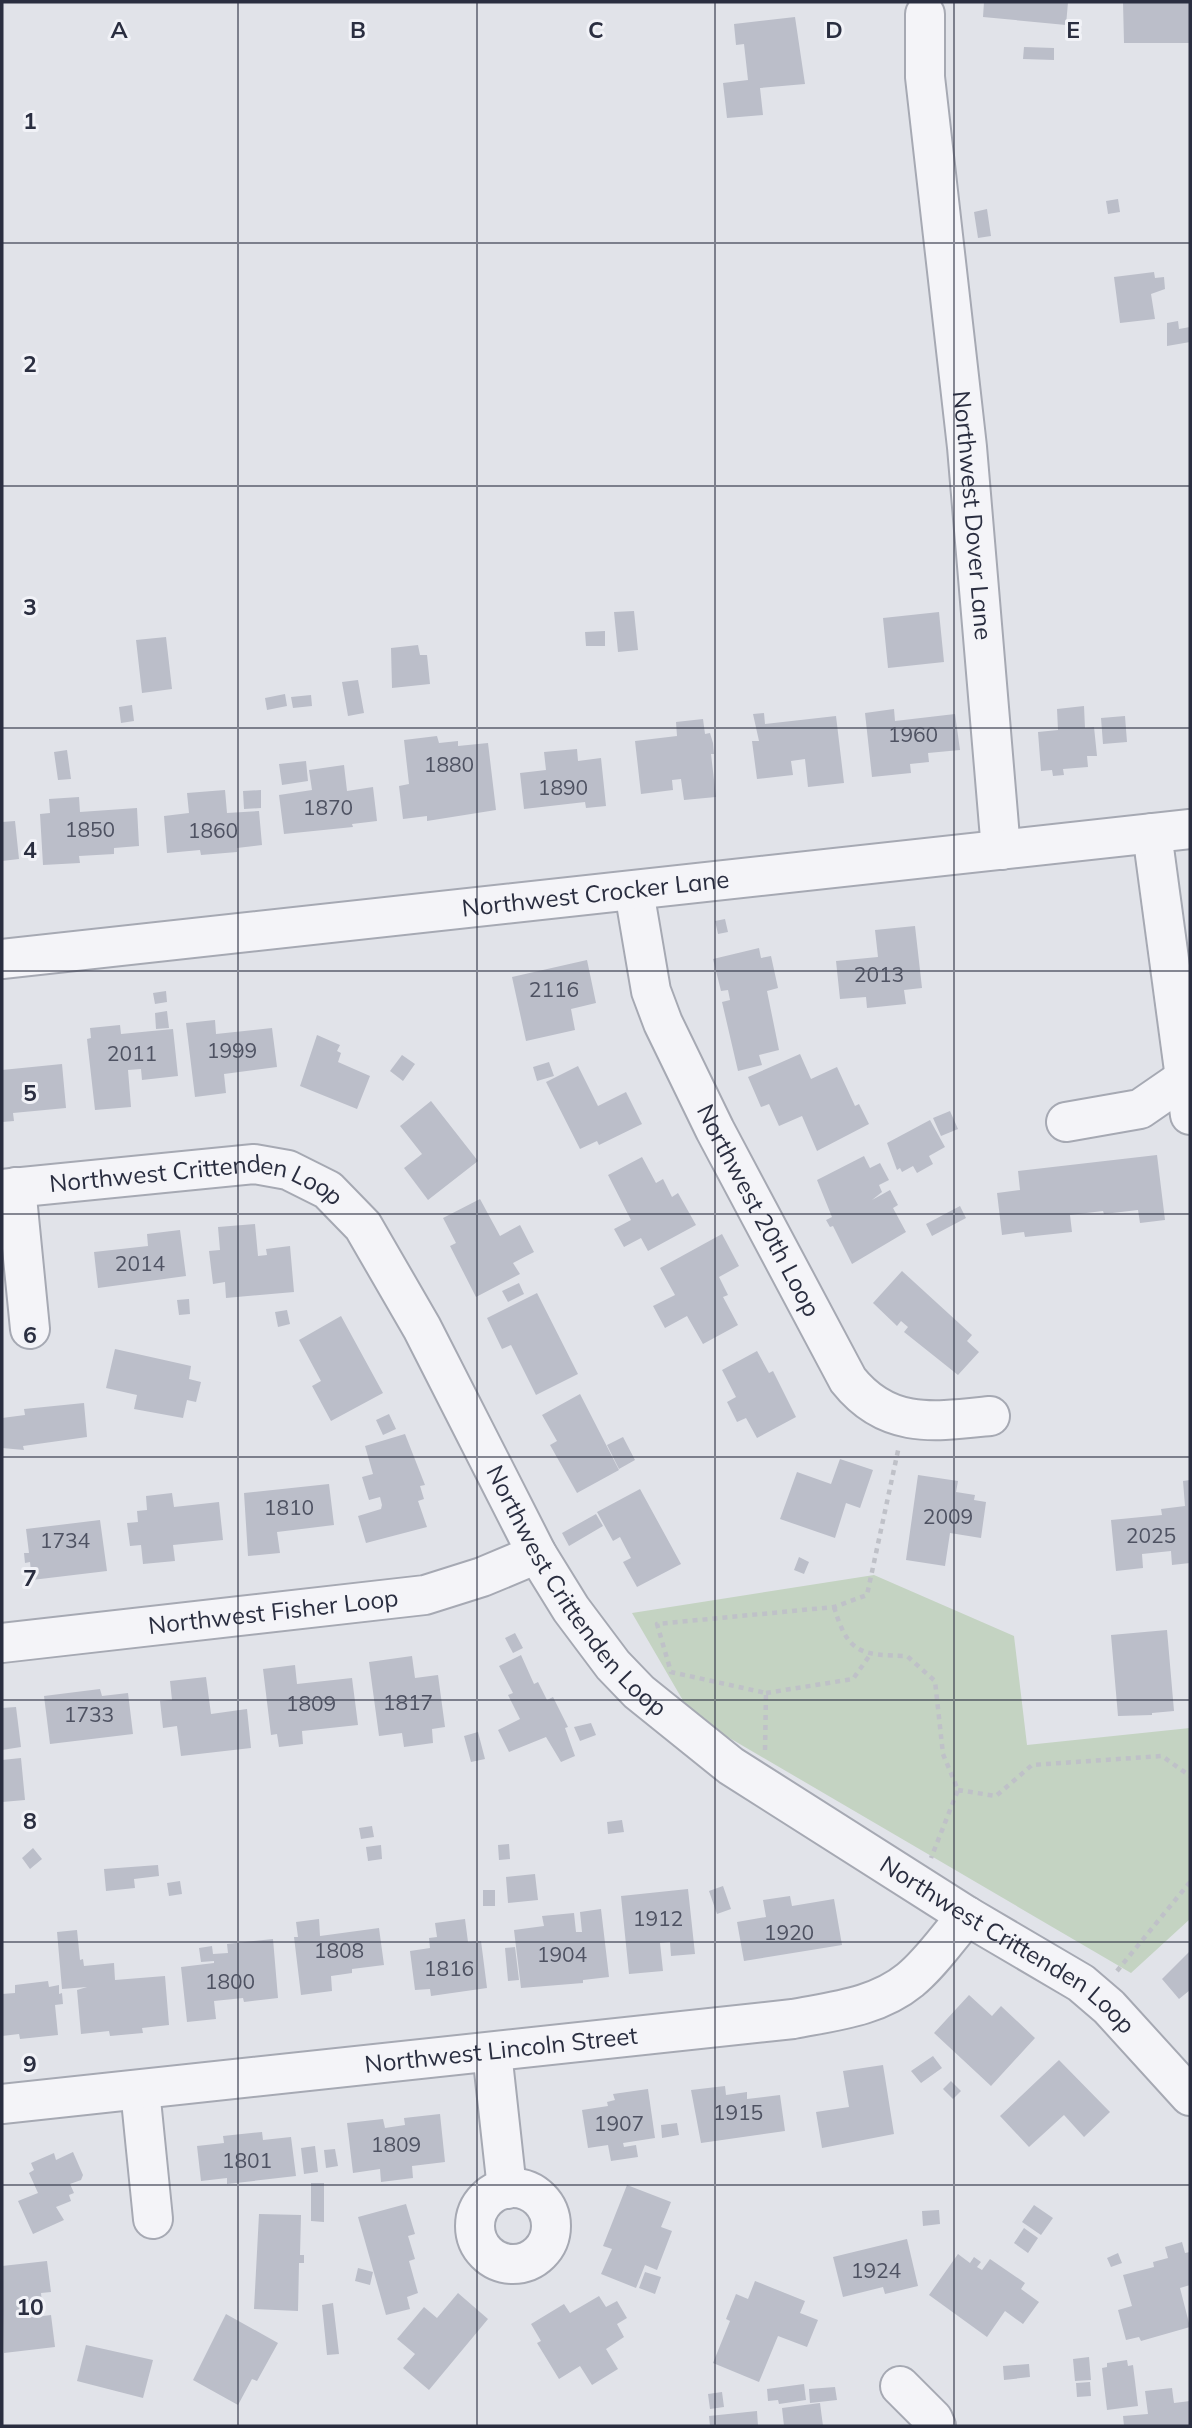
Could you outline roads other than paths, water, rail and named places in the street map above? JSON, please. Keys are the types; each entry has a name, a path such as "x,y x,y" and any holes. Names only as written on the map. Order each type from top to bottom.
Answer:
{"street":[{"name":"Northwest Dover Lane","path":"925,14 925,77 939,181 967,447 1001,850"},
{"name":"Northwest Crocker Lane","path":"2,959 1190,829"},
{"path":"1066,1122 1140,1109 1188,1096 1152,833"},
{"name":"Northwest 20th Loop","path":"634,891 651,991 663,1023 715,1130 848,1380 874,1407 905,1417 937,1422 990,1416"},
{"name":"Northwest Crittenden Loop","path":"9,1188 254,1164 288,1170 328,1190 342,1202 375,1244 489,1455 537,1554 570,1609 631,1683 700,1744 967,1916 1006,1936 1096,1995 1190,2096"},
{"path":"9,1188 30,1329"},
{"name":"Northwest Fisher Loop","path":"2,1643 425,1595 482,1577 537,1554"},
{"name":"Northwest Lincoln Street","path":"2,2104 793,2019 858,2007 885,1996 909,1981 967,1916"},
{"path":"492,2052 507,2189"},
{"path":"139,2090 153,2219"},
{"path":"900,2386 933,2418 936,2426"}]}
